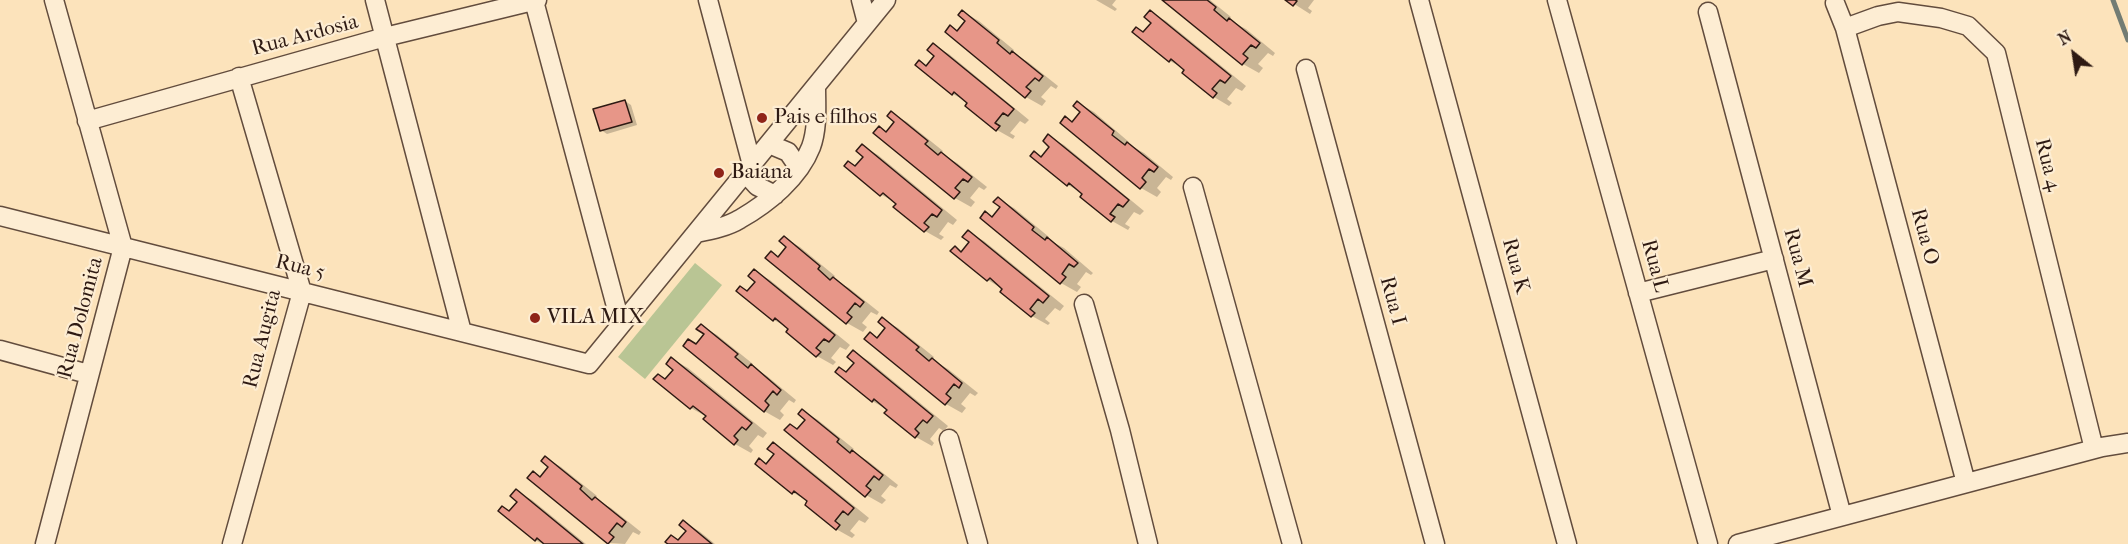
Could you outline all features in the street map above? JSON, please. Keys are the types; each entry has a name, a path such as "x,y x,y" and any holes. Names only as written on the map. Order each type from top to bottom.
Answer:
{"street":[{"name":"Rua Dolomita","path":"45,544 123,247 54,0"},
{"path":"375,0 462,332"},
{"name":"Rua Ardosia","path":"87,121 384,37 535,0"},
{"path":"535,0 621,325"},
{"path":"708,0 749,169 757,186 775,195"},
{"path":"861,0 867,23"},
{"path":"621,325 886,0"},
{"name":"Rua K","path":"1419,0 1567,544"},
{"name":"Rua L","path":"1557,0 1708,544"},
{"name":"Rua O","path":"1835,3 1845,28 1966,483"},
{"name":"Rua M","path":"1708,12 1842,516"},
{"name":"Rua 4","path":"1845,28 1878,16 1898,12 1941,18 1968,26 1996,53 2094,448"},
{"name":"Rua I","path":"1306,69 1435,544"},
{"name":"Rua Augita","path":"232,544 302,292 238,77"},
{"path":"696,233 740,220 775,195 800,168 811,146 816,117 816,86"},
{"path":"770,144 788,152 800,168"},
{"path":"1193,187 1292,544"},
{"name":"Rua 5","path":"0,216 589,364 621,325"},
{"path":"1638,293 1774,259"},
{"path":"1084,304 1120,430 1148,544"},
{"path":"0,350 88,374"},
{"path":"949,439 978,544"},
{"path":"1738,544 2094,448 2128,443"}],"green space":[{"path":"695,263 722,285 645,379 618,357"}],"building":[{"path":"1162,0 1207,0 1216,7 1214,10 1227,21 1229,18 1260,43 1256,48 1251,45 1243,54 1248,58 1242,65"},
{"path":"1285,0 1295,0 1297,1 1293,6"},
{"path":"962,10 999,40 997,43 1010,54 1012,51 1043,76 1039,81 1035,78 1026,87 1031,91 1025,98 945,32 950,25 957,31 965,21 958,15"},
{"path":"1150,10 1231,76 1225,83 1220,80 1212,89 1217,93 1213,98 1182,73 1184,70 1171,59 1169,62 1132,32 1136,27 1143,32 1151,23 1144,17"},
{"path":"933,43 1014,109 1008,116 1003,113 995,123 1000,126 996,131 965,106 967,103 954,92 952,95 915,65 919,60 926,66 934,56 927,50"},
{"path":"625,100 632,122 600,131 593,109"},
{"path":"1077,101 1114,131 1112,135 1125,145 1127,142 1158,167 1154,172 1149,169 1142,178 1146,182 1140,189 1060,123 1065,116 1072,122 1080,112 1073,106"},
{"path":"891,111 928,141 925,144 938,155 941,152 972,177 968,182 963,179 955,188 960,192 954,199 873,133 879,126 886,132 894,122 887,116"},
{"path":"1048,134 1129,200 1123,207 1118,204 1110,214 1115,217 1111,222 1080,197 1082,194 1069,183 1067,186 1030,156 1034,151 1041,157 1049,147 1043,141"},
{"path":"862,144 942,210 937,217 932,214 924,223 929,227 924,232 893,207 896,204 883,193 880,196 844,166 848,161 855,166 863,157 856,151"},
{"path":"998,197 1034,227 1032,230 1045,240 1047,237 1078,263 1074,267 1069,264 1062,274 1066,277 1060,284 980,218 985,211 992,217 1000,207 993,202"},
{"path":"968,230 1049,296 1043,303 1038,299 1030,309 1035,313 1031,317 1000,292 1002,289 990,278 987,281 950,251 955,246 961,252 969,242 962,237"},
{"path":"784,236 820,266 818,269 830,280 833,277 864,302 860,307 855,303 847,313 852,317 846,324 765,258 771,251 778,257 786,247 779,241"},
{"path":"754,269 835,335 829,342 824,339 816,348 821,352 816,357 786,332 788,329 775,318 773,321 736,291 740,286 747,291 755,282 748,276"},
{"path":"882,317 919,347 916,350 929,361 932,358 962,383 959,388 954,384 946,394 951,398 945,405 864,339 870,332 877,338 885,328 878,322"},
{"path":"701,324 738,354 735,357 748,368 751,364 781,390 777,395 773,391 765,401 769,405 764,412 683,346 688,339 696,344 704,334 696,329"},
{"path":"853,350 933,416 927,423 923,420 915,429 919,433 915,438 884,413 887,410 874,399 872,402 835,372 839,367 846,372 854,363 847,357"},
{"path":"671,357 752,423 746,430 742,427 734,436 738,440 734,445 703,419 706,416 693,406 690,409 653,379 658,374 665,379 673,370 666,364"},
{"path":"802,409 839,439 837,442 850,453 852,450 883,475 879,480 874,476 866,486 871,490 865,497 784,430 790,424 797,429 805,420 798,414"},
{"path":"773,442 854,508 848,515 843,511 835,521 840,525 836,530 805,505 807,501 794,491 792,494 755,464 759,458 766,464 774,454 767,449"},
{"path":"545,456 582,486 580,489 592,500 595,497 626,522 622,527 617,523 609,533 614,537 608,544 527,478 533,471 540,477 548,467 541,461"},
{"path":"516,489 583,544 544,544 537,538 535,541 498,511 502,506 509,511 517,502 510,496"},
{"path":"683,520 712,544 668,544 665,542 671,535 678,540 686,531 679,525"}],"waterway":[{"path":"2113,0 2128,40"}],"place":[{"name":"Pais e filhos","path":"762,118"},
{"name":"Baiana","path":"719,173"},
{"name":"VILA MIX","path":"535,318"}]}
